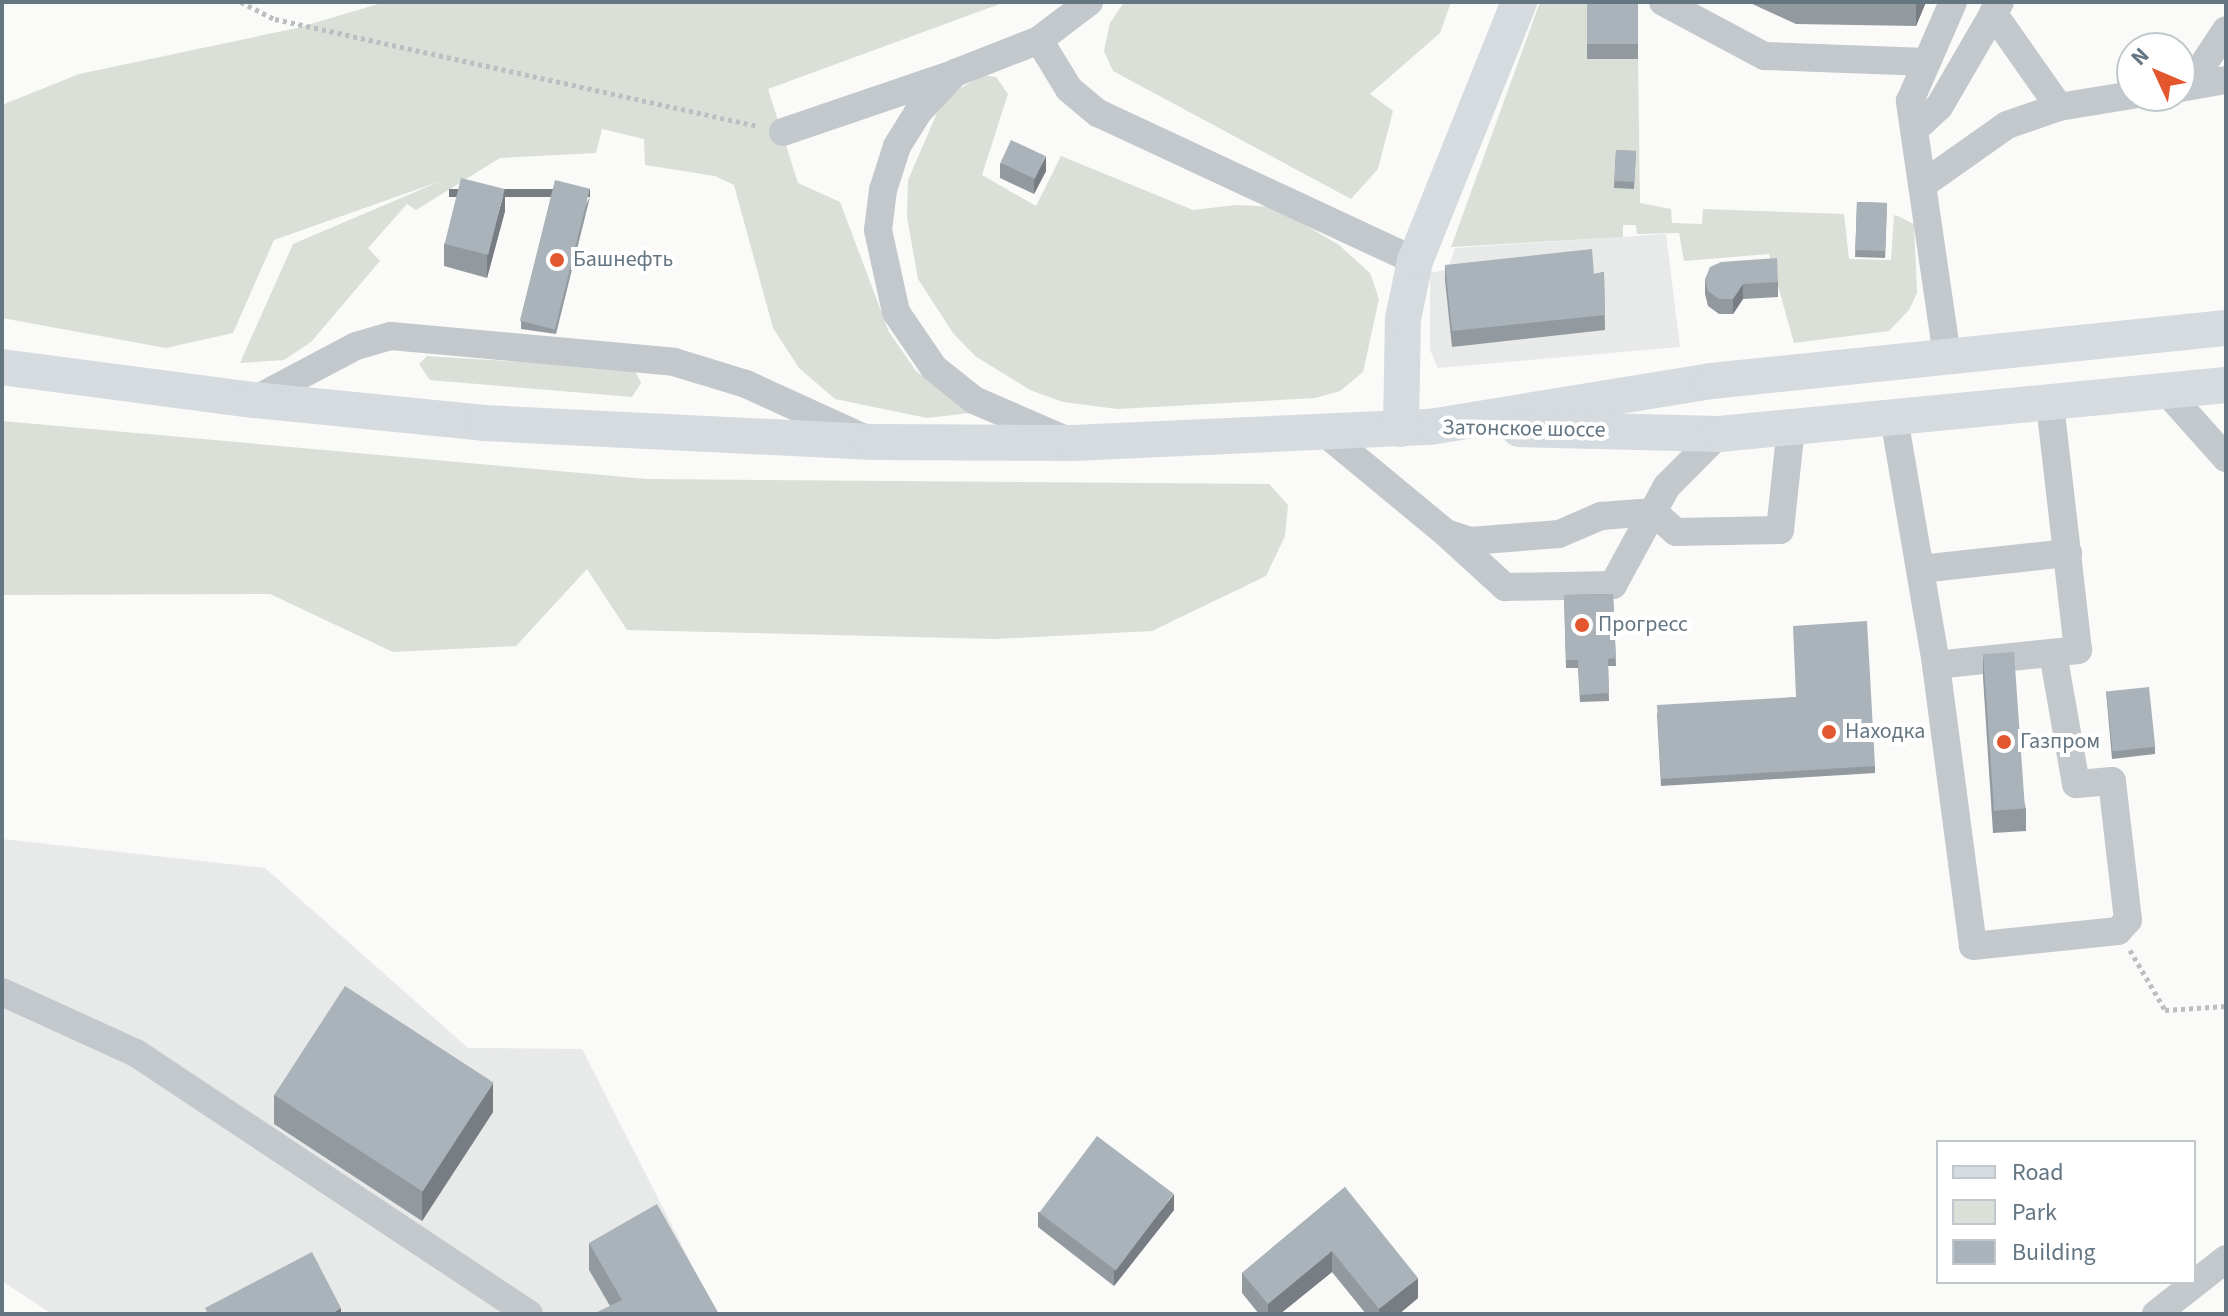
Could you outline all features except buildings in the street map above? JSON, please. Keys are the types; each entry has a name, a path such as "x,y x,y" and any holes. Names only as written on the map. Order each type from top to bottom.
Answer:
{"main road":[{"path":"2,367 254,400 484,423 873,442 1073,443 1416,428 1403,319 1415,261 1519,2"},
{"name":"Затонское шоссе","path":"1416,428 1711,381 2226,328"},
{"name":"Затонское шоссе","path":"1416,428 1719,434 2226,385"}],"lane":[{"path":"783,132 955,73 1039,40 1089,2"},
{"path":"1663,2 1764,56 1927,62"},
{"path":"1947,356 1910,101 1953,2"},
{"path":"1914,130 1939,107 1996,7 2059,107"},
{"path":"2196,72 2226,30"},
{"path":"1039,40 1069,89 1098,113 1415,261"},
{"path":"955,73 918,112 897,146 883,190 878,230 884,274 910,340 934,368 974,400 1073,443"},
{"path":"2196,85 2226,80"},
{"path":"1922,185 2007,125 2059,107 2116,98"},
{"path":"254,400 356,346 391,336 674,362 746,384 873,442"},
{"path":"2166,391 2226,458"},
{"path":"1936,665 2078,650 2050,403"},
{"path":"1894,418 1936,665 1973,946 2118,931 2128,920 2112,781 2076,784 2053,653"},
{"path":"1446,533 1470,541 1559,534 1601,516 1653,512 1676,532 1780,530 1791,427"},
{"path":"1325,433 1446,533 1505,587 1613,585 1667,486 1719,434"},
{"path":"1920,569 2068,553"},
{"path":"2,992 136,1053 529,1314"},
{"path":"2196,1283 2226,1259"},
{"path":"2156,1314 2194,1284"}],"path":[{"path":"241,2 275,19 783,132"},
{"path":"2118,931 2165,1010 2226,1006"}],"shaded area":[{"path":"1666,234 1680,347 1438,368 1430,350 1430,273 1448,269 1455,248"},
{"path":"2,839 265,868 468,1048 582,1049 717,1314 52,1314 2,1281"}],"green space":[{"path":"385,2 1005,2 768,89 798,183 840,202 889,332 916,371 970,413 927,418 835,399 799,368 773,328 734,185 715,176 645,165 644,139 602,129 596,153 500,158 416,210 407,204 368,248 380,261 311,342 284,360 240,363 293,244 441,181 274,240 233,333 166,348 2,318 2,105 79,74 297,28"},
{"path":"1124,2 1451,2 1440,33 1370,94 1393,111 1378,169 1351,199 1113,71 1104,51 1110,23"},
{"path":"1540,2 1625,2 1588,59 1638,59 1640,203 1671,209 1672,223 1702,224 1703,209 1844,214 1849,259 1891,260 1894,215 1900,217 1914,224 1917,293 1909,310 1889,331 1794,343 1769,254 1684,261 1679,233 1637,234 1636,225 1623,225 1623,237 1451,247"},
{"path":"982,75 996,77 1008,94 982,175 1036,206 1061,156 1193,210 1236,205 1275,207 1339,245 1370,273 1379,299 1363,372 1340,391 1315,398 1117,409 1063,402 1030,390 975,356 953,333 918,279 907,217 908,180 937,113 952,94"},
{"path":"427,356 634,369 641,383 632,397 430,380 419,364"},
{"path":"2,421 647,479 1269,484 1288,505 1285,536 1266,576 1152,631 995,639 627,630 587,569 516,646 393,652 270,594 2,595"}],"place":[{"name":"Башнефть","path":"557,260"},
{"name":"Прогресс","path":"1582,625"},
{"name":"Находка","path":"1829,732"},
{"name":"Газпром","path":"2004,742"}]}
